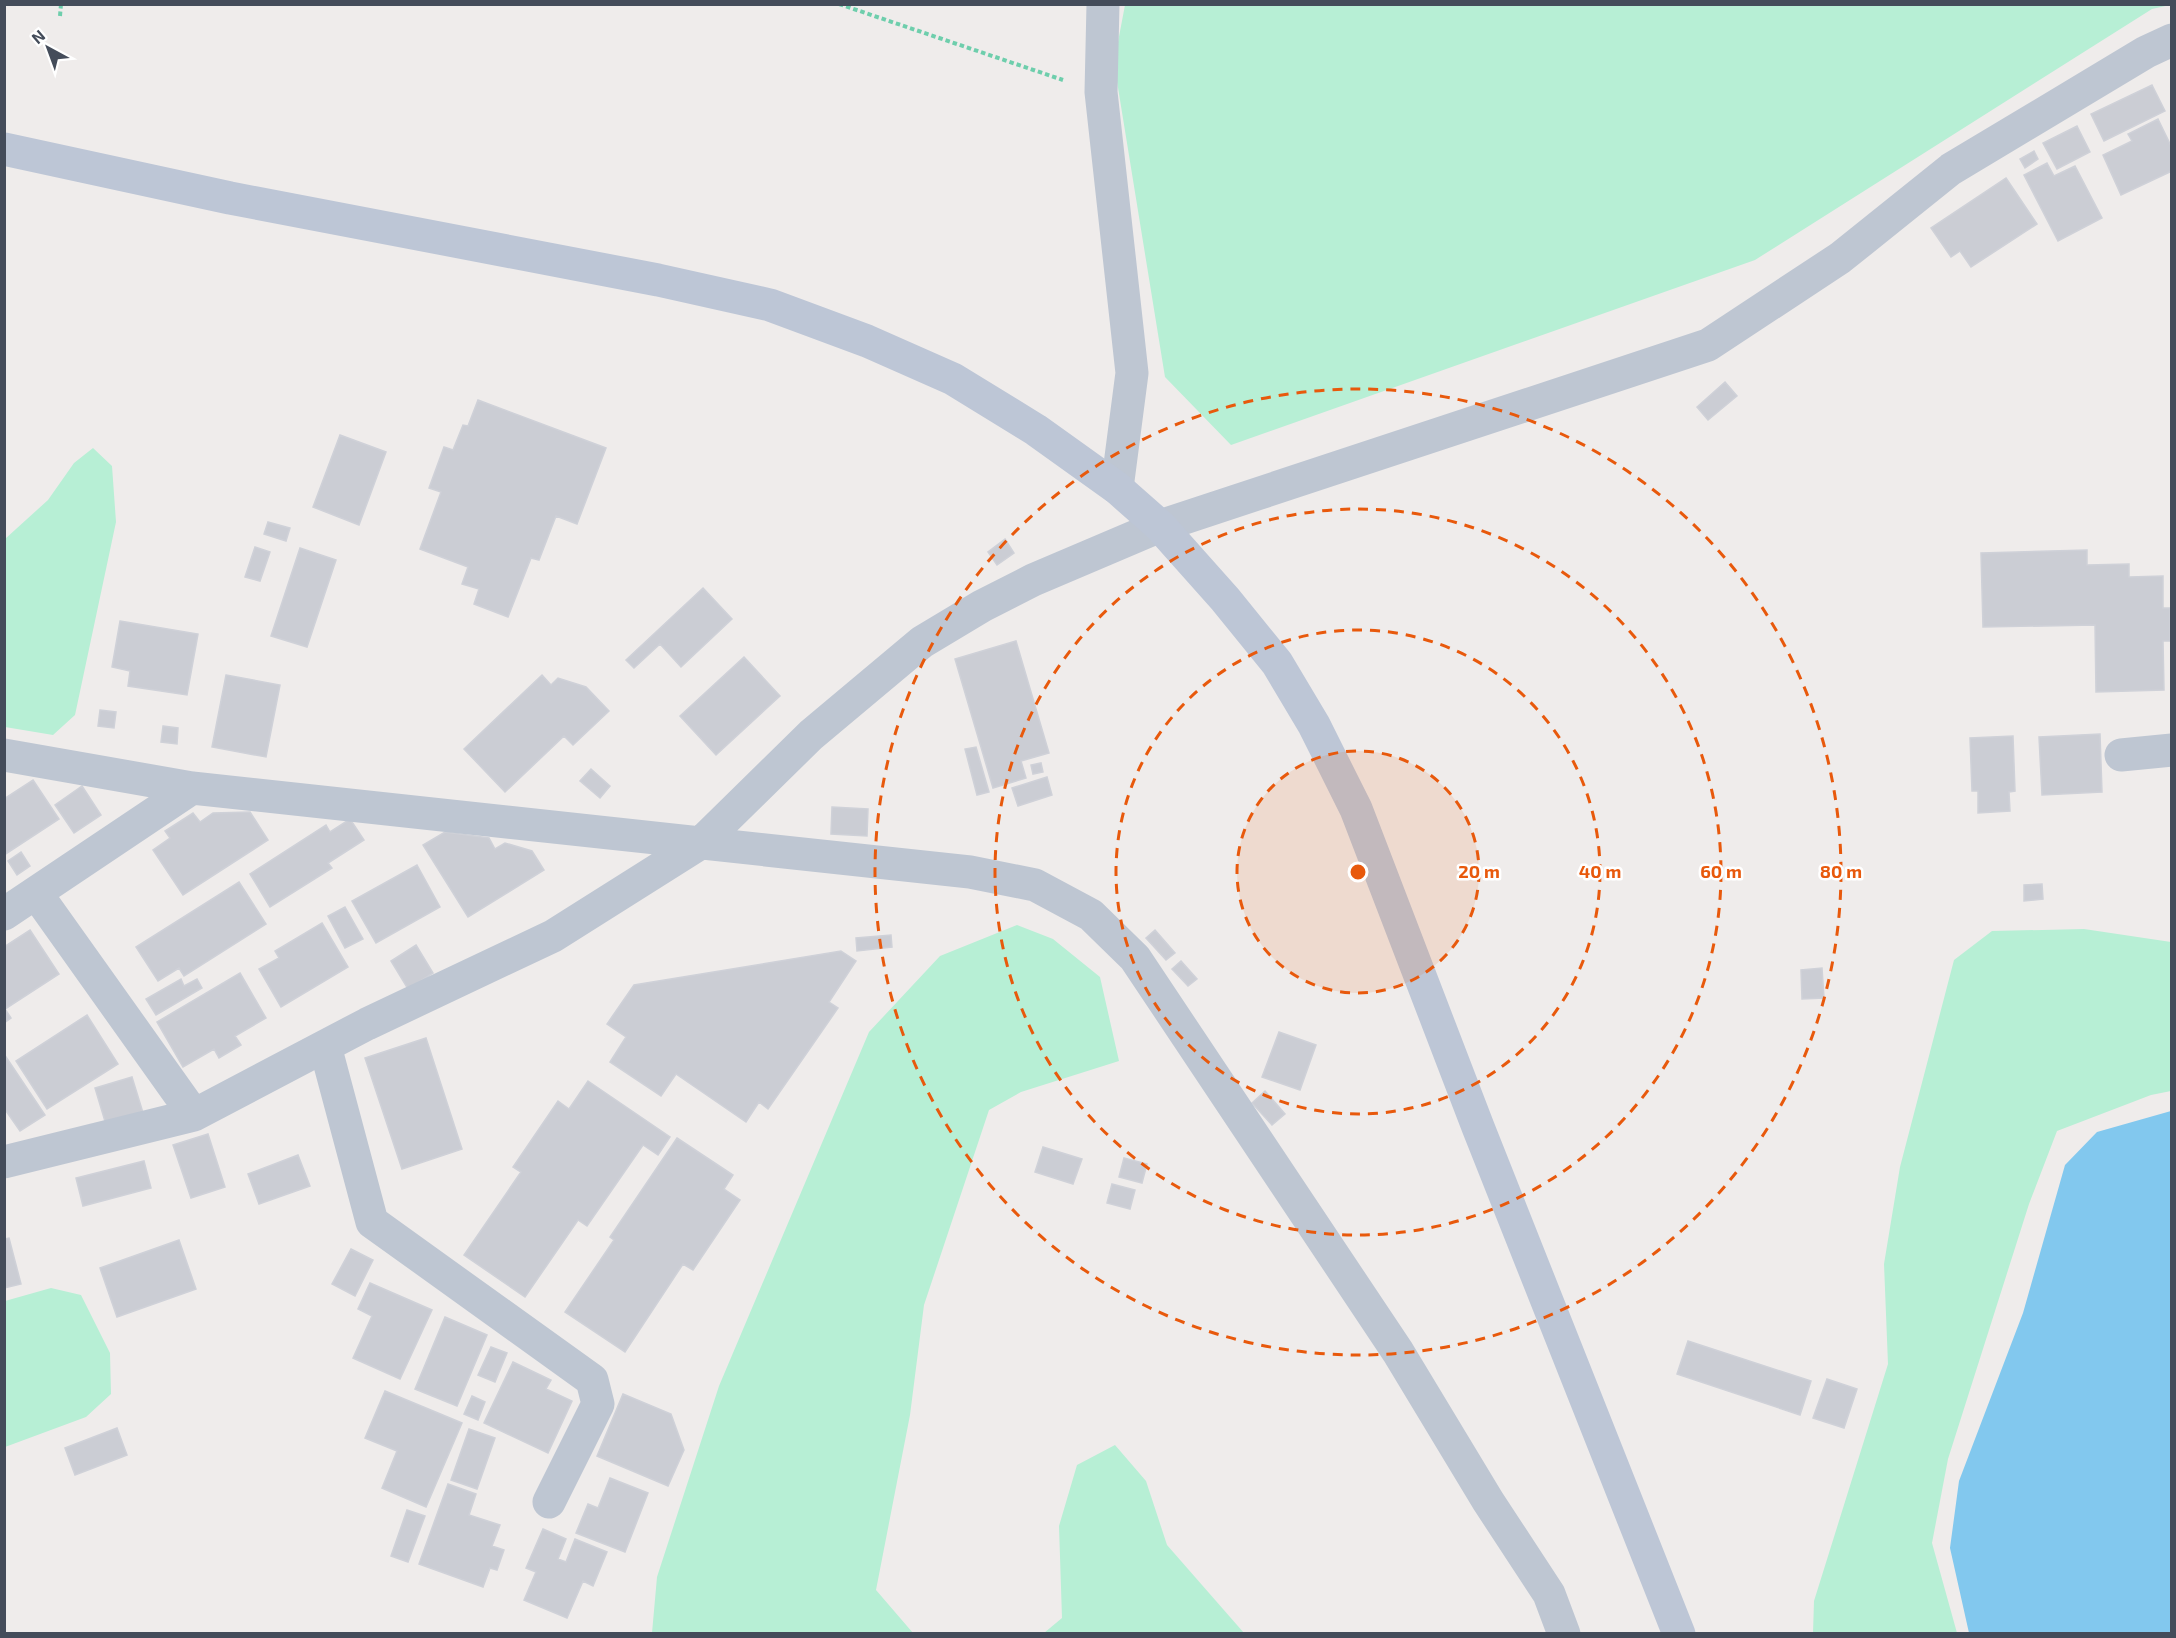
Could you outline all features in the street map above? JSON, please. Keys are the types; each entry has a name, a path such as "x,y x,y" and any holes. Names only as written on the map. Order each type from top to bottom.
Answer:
{"street":[{"path":"1103,4 1101,93 1132,374 1117,488"},
{"path":"4,1162 194,1115 367,1024 554,936 702,842 811,735 922,642 982,606 1033,580 1160,526 1708,345 1839,258 1951,169 2146,52 2172,40"},
{"path":"4,149 230,198 658,280 770,305 867,341 953,379 1036,430 1117,488 1160,526 1225,599 1277,663 1314,725 1356,809 1482,1138 1680,1634"},
{"path":"2121,755 2172,750"},
{"path":"4,754 192,788 970,872 1035,885 1091,915 1136,958 1398,1352 1488,1501 1549,1594 1564,1634"},
{"path":"4,914 192,788"},
{"path":"36,893 194,1115"},
{"path":"326,1046 372,1222 591,1380 598,1404 549,1502"}],"path":[{"path":"60,16 61,4"},
{"path":"839,4 1101,93"}],"green space":[{"path":"1125,5 2170,5 2152,9 1755,260 1231,445 1165,377 1114,63"},
{"path":"93,448 112,466 116,522 75,715 53,735 5,727 5,539 48,500 74,463"},
{"path":"1017,925 1053,939 1100,977 1119,1061 1021,1092 989,1110 924,1305 910,1415 876,1590 913,1633 652,1633 657,1577 719,1386 869,1032 940,956"},
{"path":"2084,929 2171,942 2171,1091 2151,1095 2057,1131 2029,1204 1948,1459 1932,1543 1957,1633 1813,1633 1814,1601 1888,1364 1884,1264 1900,1167 1954,960 1992,931"},
{"path":"51,1288 81,1295 110,1353 111,1394 86,1417 5,1447 5,1301"},
{"path":"1115,1445 1146,1481 1167,1545 1244,1633 1044,1633 1062,1618 1059,1526 1077,1465"}],"water":[{"path":"2171,1111 2171,1633 1969,1633 1950,1548 1959,1481 2023,1313 2065,1165 2097,1132"}],"building":[{"path":"2152,85 2165,111 2104,141 2091,114"},
{"path":"2158,119 2172,148 2172,171 2121,195 2103,155 2132,141 2128,134"},
{"path":"2077,126 2090,152 2057,169 2043,143"},
{"path":"2034,151 2038,159 2025,168 2020,159"},
{"path":"2047,163 2054,176 2075,166 2102,218 2058,241 2024,175"},
{"path":"2006,178 2037,224 1971,267 1960,251 1951,257 1931,228"},
{"path":"1725,382 1737,396 1708,420 1697,407"},
{"path":"478,400 606,448 577,524 556,516 539,560 531,558 508,617 474,604 479,589 462,584 468,567 420,549 441,492 429,488 444,447 453,450 463,425 468,426"},
{"path":"340,435 386,452 359,525 313,507"},
{"path":"268,522 290,528 286,541 264,534"},
{"path":"1005,539 1014,553 997,565 988,552"},
{"path":"255,547 270,552 260,581 245,577"},
{"path":"300,548 336,560 307,647 271,636"},
{"path":"2087,550 2087,565 2129,564 2129,577 2163,576 2163,608 2170,608 2170,641 2163,641 2164,690 2096,692 2095,625 1983,627 1981,553"},
{"path":"703,588 732,619 681,667 660,644 634,668 626,660"},
{"path":"120,621 198,634 187,695 128,686 130,671 112,667"},
{"path":"1016,641 1049,753 1021,761 1026,778 993,788 955,659"},
{"path":"744,657 780,696 716,755 680,716"},
{"path":"226,675 280,685 266,757 212,747"},
{"path":"542,675 551,685 558,678 586,687 609,711 573,745 564,736 505,792 464,749"},
{"path":"100,710 116,712 114,728 98,726"},
{"path":"163,726 178,728 177,744 161,742"},
{"path":"2100,734 2102,792 2042,795 2039,737"},
{"path":"2013,736 2015,791 2009,792 2010,811 1978,813 1978,791 1972,791 1970,738"},
{"path":"976,747 989,792 977,795 965,749"},
{"path":"1041,763 1043,772 1033,774 1031,765"},
{"path":"591,769 610,786 600,798 580,781"},
{"path":"1047,777 1052,795 1018,806 1012,788"},
{"path":"33,780 59,819 4,855 4,799"},
{"path":"82,786 101,815 74,833 55,805"},
{"path":"832,807 868,809 867,836 831,834"},
{"path":"250,812 268,840 183,895 153,850 170,838 165,831 193,813 200,822 213,813"},
{"path":"350,819 364,840 328,863 332,868 270,907 250,874 326,825 330,832"},
{"path":"445,832 489,838 495,849 505,843 532,851 544,870 468,917 423,845"},
{"path":"21,852 30,866 17,875 8,861"},
{"path":"417,865 440,907 376,943 352,901"},
{"path":"239,882 266,924 184,976 179,968 158,981 136,947"},
{"path":"2042,884 2043,899 2024,901 2024,885"},
{"path":"345,907 363,939 345,948 328,916"},
{"path":"322,923 348,967 281,1007 259,969 279,958 275,951"},
{"path":"30,930 59,974 5,1009 11,1018 4,1023 4,947"},
{"path":"1155,930 1175,953 1166,960 1146,938"},
{"path":"891,935 892,947 857,951 856,938"},
{"path":"416,945 433,973 408,989 391,961"},
{"path":"841,951 856,961 829,1002 838,1008 768,1109 759,1102 746,1122 676,1074 661,1096 610,1062 626,1037 607,1024 634,985"},
{"path":"1181,961 1197,979 1188,986 1172,969"},
{"path":"1822,968 1824,998 1802,999 1801,970"},
{"path":"240,973 266,1018 235,1036 241,1045 219,1058 214,1049 183,1067 157,1022"},
{"path":"181,979 184,986 197,979 202,988 156,1015 146,999"},
{"path":"87,1015 118,1064 47,1109 16,1061"},
{"path":"1279,1032 1316,1045 1300,1090 1262,1077"},
{"path":"426,1038 462,1149 402,1169 365,1058"},
{"path":"4,1054 45,1115 20,1131 4,1108"},
{"path":"132,1077 144,1116 107,1128 95,1088"},
{"path":"588,1081 670,1137 658,1155 643,1145 587,1226 578,1220 525,1297 464,1255 521,1172 513,1167 558,1101 569,1109"},
{"path":"1265,1091 1285,1114 1272,1125 1252,1103"},
{"path":"208,1134 225,1187 191,1198 173,1145"},
{"path":"677,1138 733,1175 724,1189 740,1200 693,1270 683,1264 625,1352 565,1312 614,1240 610,1237"},
{"path":"1043,1147 1082,1159 1073,1184 1035,1172"},
{"path":"298,1155 310,1186 259,1204 248,1174"},
{"path":"1124,1158 1147,1164 1142,1183 1119,1177"},
{"path":"144,1161 151,1188 83,1206 76,1178"},
{"path":"1112,1184 1135,1190 1130,1209 1107,1203"},
{"path":"9,1238 21,1284 4,1288 4,1239"},
{"path":"179,1240 196,1289 117,1317 100,1268"},
{"path":"351,1249 373,1260 355,1296 332,1284"},
{"path":"370,1283 432,1310 400,1379 353,1358 372,1316 358,1309"},
{"path":"445,1317 487,1335 457,1406 415,1389"},
{"path":"1688,1341 1811,1381 1800,1415 1677,1374"},
{"path":"491,1347 507,1353 495,1382 478,1375"},
{"path":"513,1362 551,1380 546,1389 572,1401 548,1453 484,1423"},
{"path":"1827,1379 1857,1389 1844,1428 1813,1418"},
{"path":"385,1391 462,1423 426,1507 382,1488 397,1451 365,1438"},
{"path":"623,1394 671,1414 684,1450 668,1486 597,1456"},
{"path":"472,1396 485,1402 478,1420 464,1414"},
{"path":"117,1428 127,1455 75,1475 65,1448"},
{"path":"469,1429 495,1438 477,1489 451,1480"},
{"path":"610,1478 648,1493 625,1552 576,1533 588,1504 598,1508"},
{"path":"448,1484 476,1494 469,1515 500,1525 492,1546 504,1550 497,1570 490,1568 483,1587 419,1564"},
{"path":"407,1510 425,1516 408,1562 391,1556"},
{"path":"543,1529 566,1539 558,1559 566,1562 575,1539 607,1552 593,1586 583,1581 567,1618 524,1600 536,1572 526,1568"}]}
